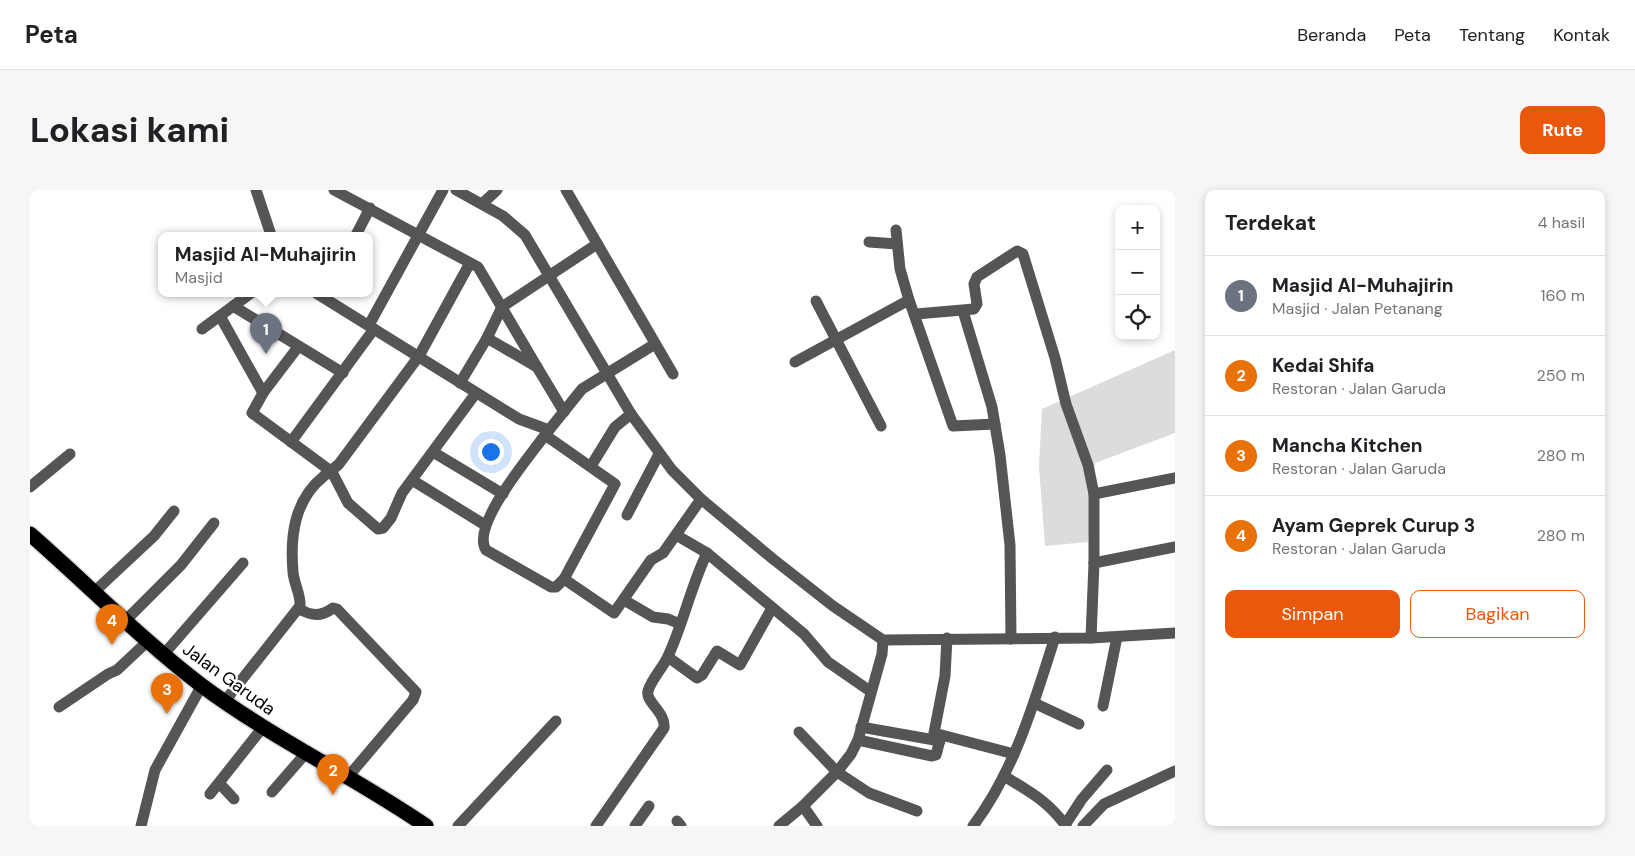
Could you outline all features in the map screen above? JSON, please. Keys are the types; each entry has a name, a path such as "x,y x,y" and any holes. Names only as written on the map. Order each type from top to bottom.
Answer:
{"highway":[{"name":"Jalan Garuda","path":"31,536 164,654 202,685 263,727 347,778 392,802 426,826"}],"street":[{"path":"256,190 270,232"},
{"path":"334,190 419,234 480,270 564,412"},
{"path":"291,442 342,374 371,327 443,190"},
{"path":"456,190 483,203 503,216 525,235 631,414 659,454 701,500 833,606 883,640 1091,638 1175,633"},
{"path":"483,203 497,190"},
{"path":"568,191 596,244 673,374"},
{"path":"358,232 370,208"},
{"path":"896,230 900,269 909,300 916,314 953,426 995,424"},
{"path":"869,242 897,244"},
{"path":"460,383 487,338 502,307 596,244"},
{"path":"916,314 974,309 977,304 974,284 977,277 1017,251 1023,254 1055,358 1066,404 1088,465 1094,494 1091,638"},
{"path":"225,701 299,609 301,601 293,573 293,538 295,519 303,500 324,475 332,472 380,411 419,356 470,263"},
{"path":"202,328 245,297"},
{"path":"325,297 519,419 547,432 612,480 615,486 564,579 559,586 551,587 486,550 482,541 485,525 503,494 547,432 578,392 655,344"},
{"path":"795,362 909,300"},
{"path":"816,301 838,339 881,426"},
{"path":"233,306 342,374"},
{"path":"963,311 992,407 995,424 1010,545 1011,639"},
{"path":"220,316 263,393"},
{"path":"487,338 536,367"},
{"path":"298,347 263,393 253,409 253,415 332,472 348,503 378,530 383,528 391,518 398,499 476,392"},
{"path":"592,466 615,427 631,414"},
{"path":"433,452 503,494"},
{"path":"30,487 70,454"},
{"path":"627,515 659,454"},
{"path":"1094,494 1175,478"},
{"path":"412,480 485,525"},
{"path":"564,579 611,612 616,612 651,560 664,553 701,500"},
{"path":"94,592 154,536 174,512"},
{"path":"126,620 181,565 214,523"},
{"path":"676,535 708,554 804,634 828,662 870,691"},
{"path":"1094,563 1175,548"},
{"path":"596,826 664,728 662,714 648,694 668,657 697,574 708,554"},
{"path":"164,654 243,563"},
{"path":"624,600 652,617 668,619 680,624"},
{"path":"299,609 314,616 335,608 416,692 413,700 347,778"},
{"path":"668,657 697,678 702,675 717,651 740,665 772,608"},
{"path":"973,826 1004,776 1014,754 1034,703 1054,637"},
{"path":"1103,706 1117,637"},
{"path":"941,738 933,730 944,676 947,638"},
{"path":"59,707 117,670 149,640"},
{"path":"779,826 803,806 836,772 858,740 870,691 882,654 883,640"},
{"path":"141,826 155,770 202,685"},
{"path":"1034,703 1079,724"},
{"path":"458,826 556,722"},
{"path":"210,794 220,784 263,727"},
{"path":"861,727 941,738 1014,754"},
{"path":"799,732 836,772 869,792 917,811"},
{"path":"858,740 932,756 936,755 941,738"},
{"path":"272,792 306,753"},
{"path":"1004,776 1043,799 1055,810 1066,825 1082,799 1107,770"},
{"path":"1084,826 1104,804 1175,771"},
{"path":"220,784 234,799"},
{"path":"635,826 649,806"},
{"path":"803,806 817,826"}],"shaded area":[{"path":"1175,350 1175,433 1095,463 1088,542 1045,546 1039,467 1042,409"}],"place":[{"name":"Masjid Al-Muhajirin","path":"266,354"},
{"name":"Ayam Geprek Curup 3","path":"112,645"},
{"name":"Mancha Kitchen","path":"167,714"},
{"name":"Kedai Shifa","path":"333,795"}]}
